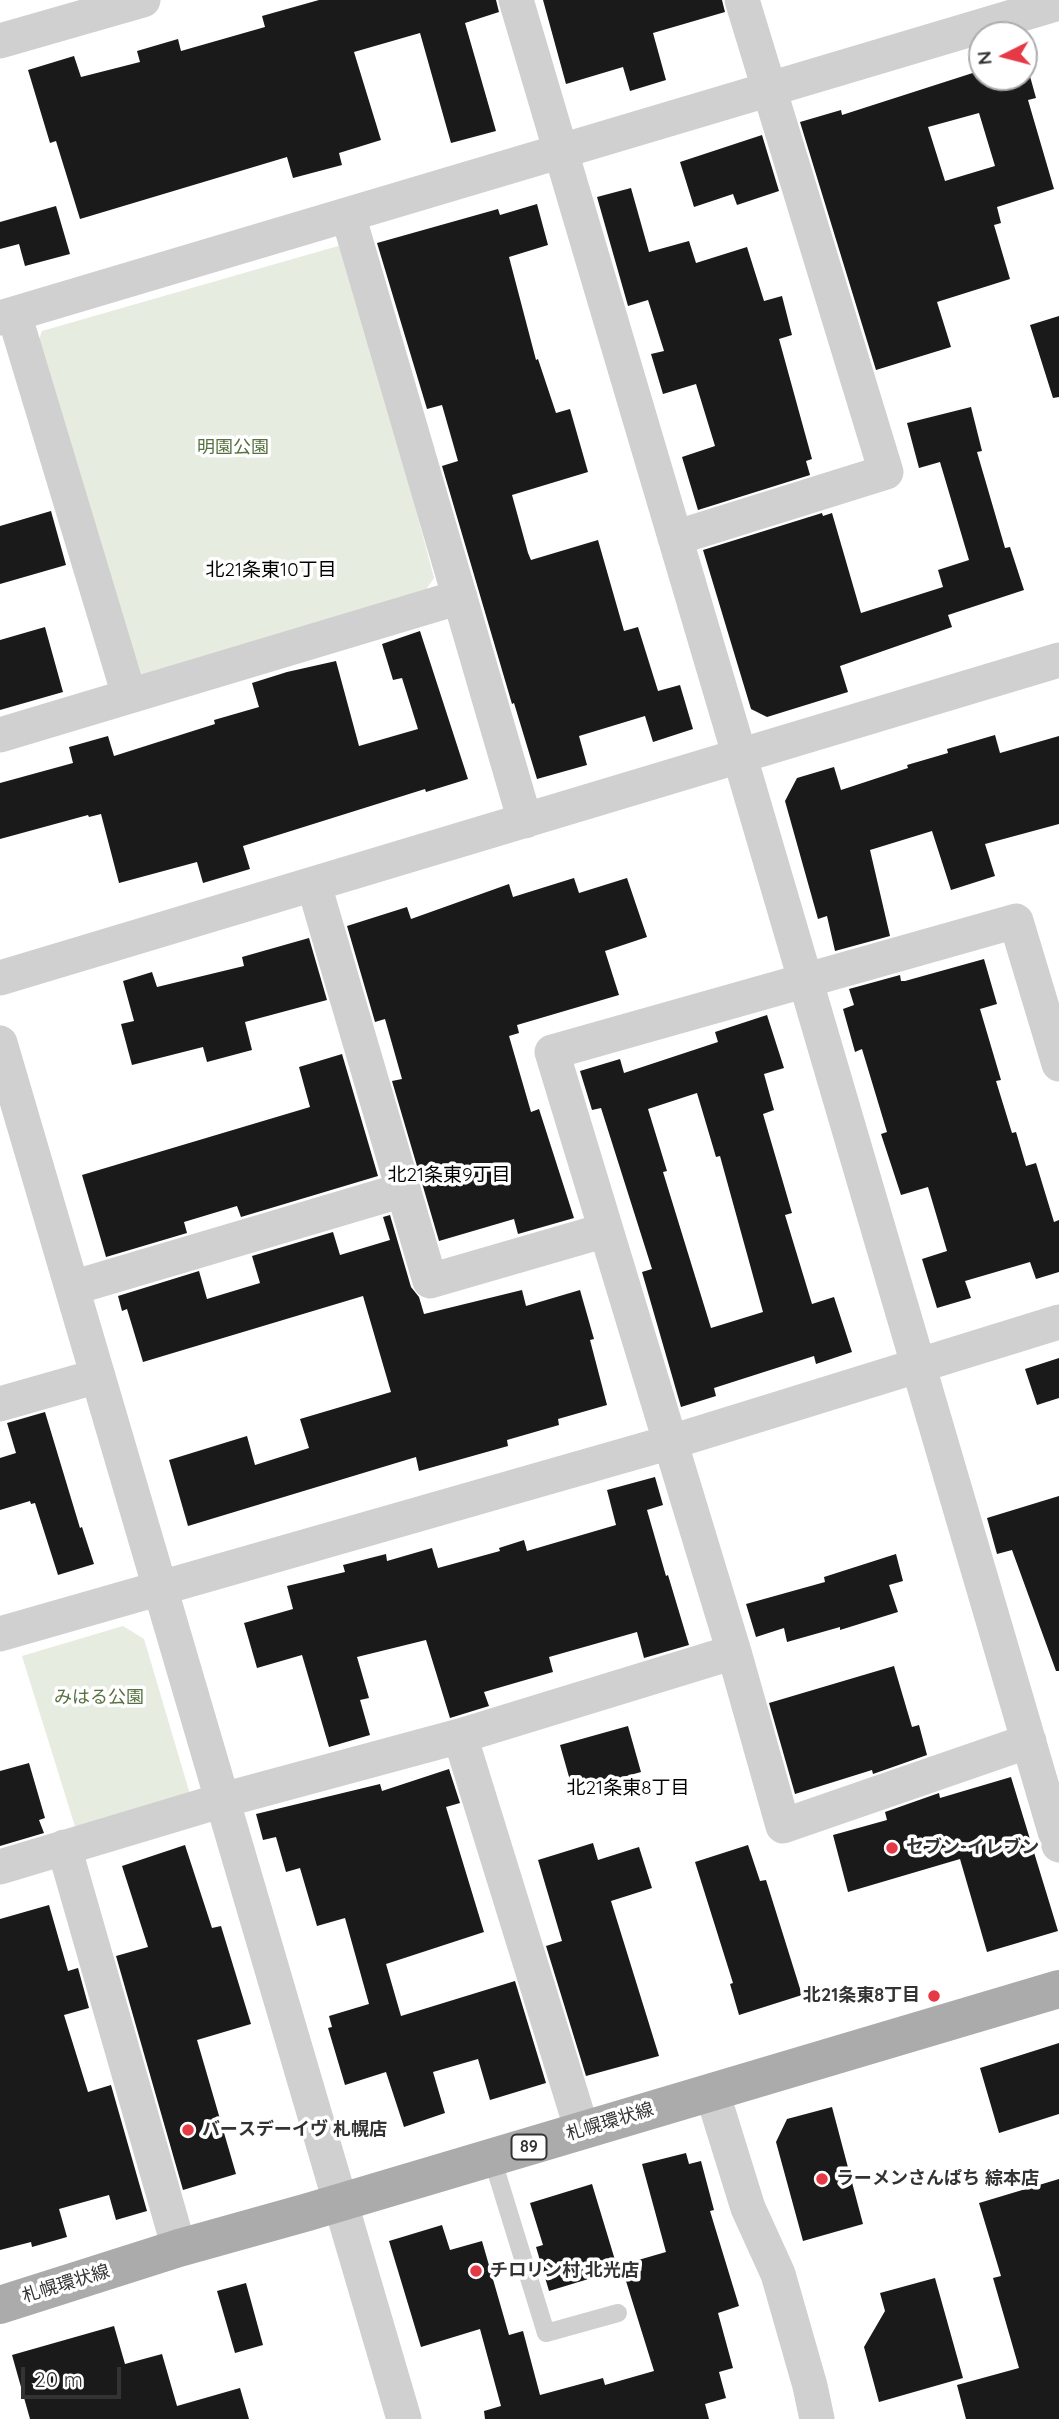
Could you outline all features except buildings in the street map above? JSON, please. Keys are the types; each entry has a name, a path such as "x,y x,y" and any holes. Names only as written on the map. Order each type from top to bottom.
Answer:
{"main road":[{"name":"札幌環状線","path":"0,2305 179,2248 1059,1989"}],"street":[{"path":"0,41 143,0"},
{"path":"516,0 1059,1845"},
{"path":"675,538 886,472 742,0"},
{"path":"129,695 7,316 1059,3"},
{"path":"348,215 525,821"},
{"path":"0,735 460,597"},
{"path":"0,978 1059,660"},
{"path":"314,885 430,1281 606,1230"},
{"path":"1029,1741 783,1826 734,1652 552,1052 1016,921 1058,1059"},
{"path":"0,1043 404,2419"},
{"path":"72,1288 403,1190"},
{"path":"0,1634 671,1442 1059,1322"},
{"path":"0,1404 98,1376"},
{"path":"0,1867 223,1800 460,1735 734,1652"},
{"path":"460,1735 582,2130"},
{"path":"64,1847 179,2248"},
{"path":"712,2092 748,2208 778,2274 817,2419"}],"lane":[{"path":"492,2158 546,2333 618,2313"}],"green space":[{"name":"明園公園","path":"338,246 348,252 434,578 423,594 143,681 36,348 42,331"},
{"name":"みはる公園","path":"123,1626 144,1639 192,1801 77,1833 22,1656"}],"place":[{"name":"セブン-イレブン","path":"892,1848"},
{"name":"北21条東8丁目","path":"934,1996"},
{"name":"バースデーイヴ 札幌店","path":"188,2130"},
{"name":"ラーメンさんぱち 綜本店","path":"822,2179"},
{"name":"チロリン村 北光店","path":"476,2271"}],"district":[{"name":"北21条東10丁目","path":"271,570"},
{"name":"北21条東9丁目","path":"449,1175"},
{"name":"北21条東8丁目","path":"628,1788"}]}
